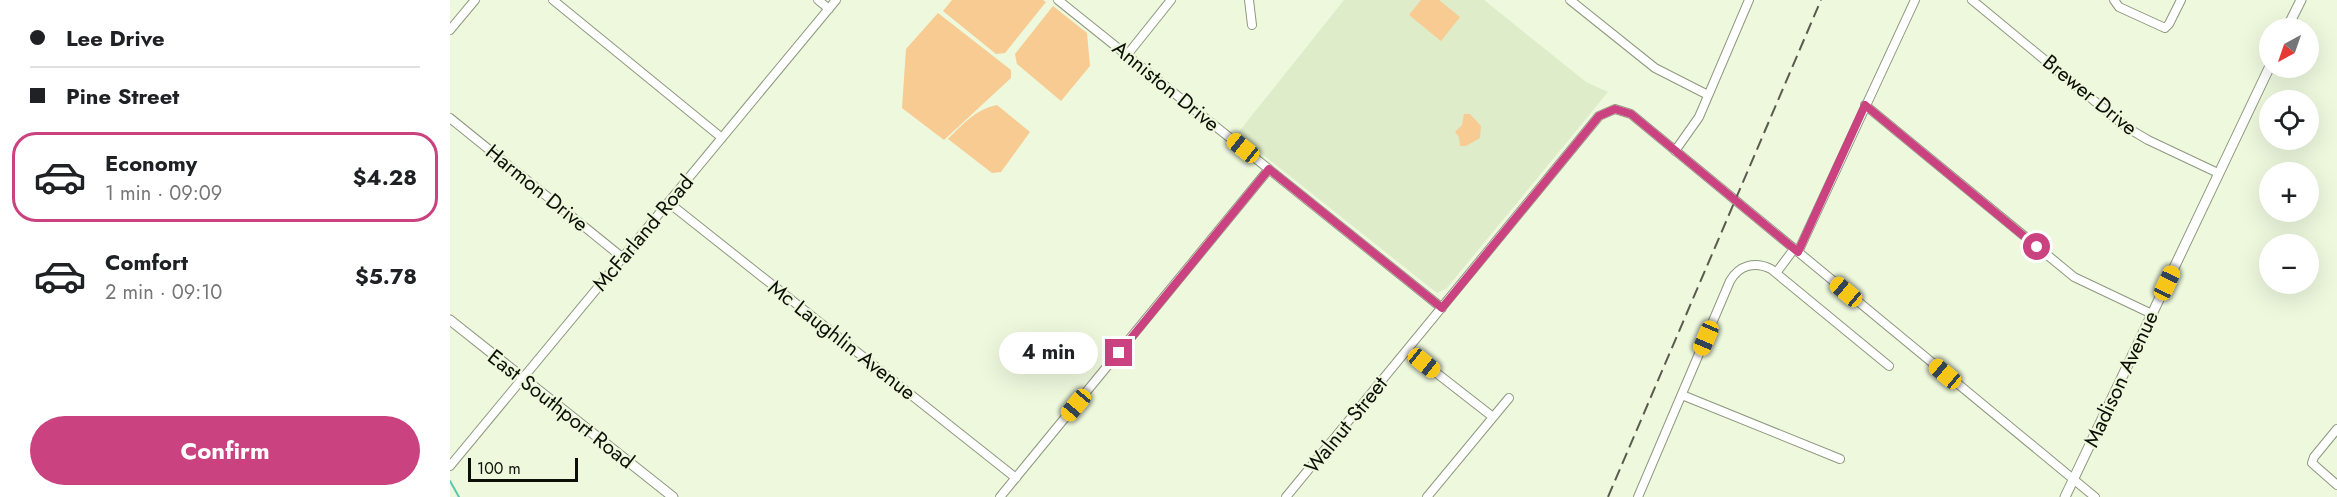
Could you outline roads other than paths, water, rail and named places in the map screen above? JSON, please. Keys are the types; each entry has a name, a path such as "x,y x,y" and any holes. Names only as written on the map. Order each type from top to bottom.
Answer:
{"main road":[{"path":"2293,18 2301,0"},
{"name":"Madison Avenue","path":"2065,497 2264,78"},
{"name":"East Southport Road","path":"450,320 673,497"}],"street":[{"path":"450,30 475,0"},
{"path":"553,0 722,138"},
{"path":"818,0 829,9"},
{"name":"McFarland Road","path":"452,464 836,0"},
{"name":"Anniston Drive","path":"1058,0 1442,308"},
{"path":"1127,55 1171,0"},
{"path":"1250,0 1252,25"},
{"path":"1570,0 1655,68 1708,95"},
{"path":"1749,0 1694,125 1675,151 2095,497"},
{"path":"1776,273 1796,250 1915,0"},
{"name":"Brewer Drive","path":"1972,0 2126,127 2218,173"},
{"path":"2114,0 2119,6 2162,28 2169,25 2181,0"},
{"path":"1865,105 2074,277 2152,315"},
{"name":"Walnut Street","path":"1286,497 1599,116 1615,109 1631,114 1675,151"},
{"name":"Harmon Drive","path":"450,118 623,258"},
{"path":"1000,497 1269,169"},
{"name":"Mc Laughlin Avenue","path":"669,203 1016,478"},
{"path":"1638,497 1734,275 1745,267 1757,264 1766,266 1889,366"},
{"path":"1407,350 1493,417"},
{"path":"1682,395 1839,459"},
{"path":"1427,497 1509,398"},
{"path":"2337,429 2314,457 2313,463 2337,485"}],"waterway":[{"path":"450,481 459,497"}],"railway":[{"path":"1608,497 1821,0"}]}
